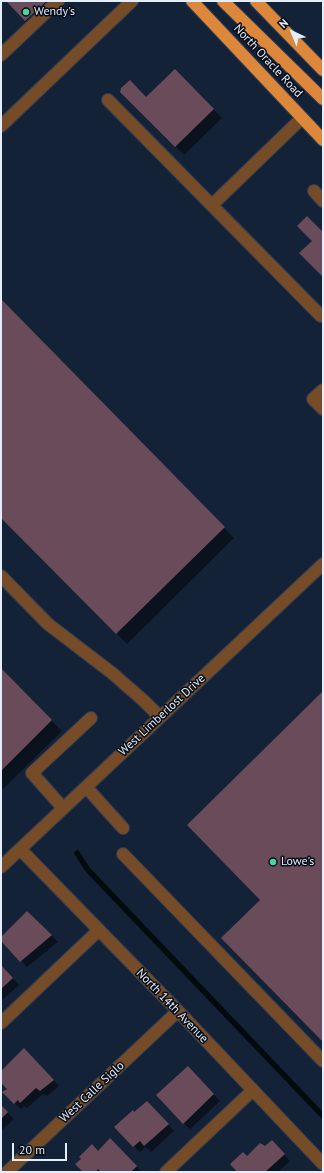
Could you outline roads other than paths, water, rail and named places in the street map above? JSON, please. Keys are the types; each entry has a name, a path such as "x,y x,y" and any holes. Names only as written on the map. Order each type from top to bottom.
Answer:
{"highway":[{"name":"North Oracle Road","path":"192,1 323,140"},
{"path":"223,1 323,98"},
{"path":"256,1 323,70"}],"street":[{"path":"1,55 58,1"},
{"path":"1,126 132,1"},
{"path":"108,100 322,316"},
{"path":"212,205 302,118"},
{"path":"314,191 323,201"},
{"path":"323,390 313,399 323,410"},
{"name":"West Limberlost Drive","path":"1,867 323,564"},
{"path":"1,576 48,624 116,676 160,717"},
{"path":"64,808 32,773 91,718"},
{"path":"86,787 123,828"},
{"name":"North 14th Avenue","path":"20,849 178,1011 323,1164"},
{"path":"123,854 323,1060"},
{"path":"1,1022 98,930"},
{"name":"West Calle Siglo","path":"7,1172 178,1011"},
{"path":"166,1172 253,1090"}],"waterway":[{"path":"77,853 88,870 323,1116"}],"place":[{"name":"Wendy's","path":"26,12"},
{"name":"Lowe's","path":"273,862"}]}
